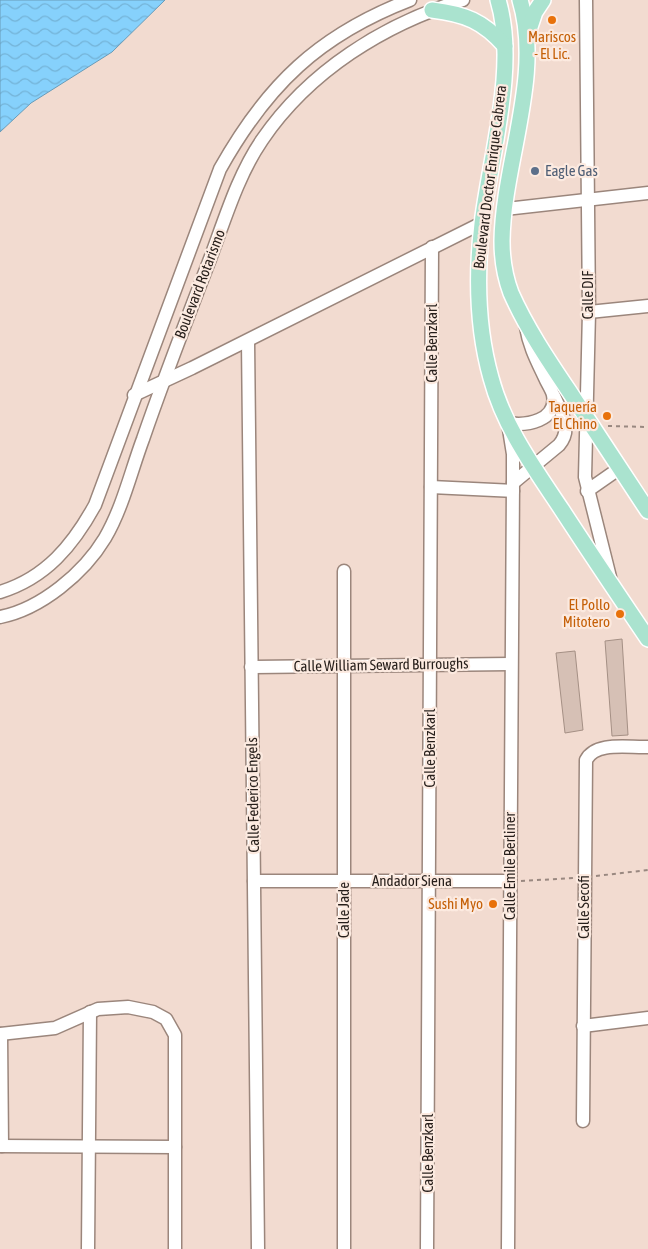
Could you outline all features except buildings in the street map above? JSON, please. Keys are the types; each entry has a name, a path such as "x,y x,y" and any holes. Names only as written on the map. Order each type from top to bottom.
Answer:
{"main road":[{"name":"Boulevard Doctor Enrique Cabrera","path":"498,0 503,22 505,46 501,95 482,223 478,270 480,321 490,378 508,423 532,466 648,639"},
{"name":"Boulevard Doctor Enrique Cabrera","path":"520,0 526,42 524,82 502,240 506,274 511,292 525,320 648,511"},
{"path":"526,42 535,12 543,0"},
{"path":"432,10 459,14 481,24 491,31 505,46"}],"street":[{"name":"Boulevard Rotarismo","path":"0,592 41,573 58,558 82,530 96,505 134,395 220,169 250,118 268,96 314,52 364,20 410,0"},
{"name":"Boulevard Rotarismo","path":"0,617 26,608 63,584 92,556 105,538 116,515 163,382 239,182 261,141 309,85 332,66 371,40 432,10 463,0"},
{"name":"Calle DIF","path":"586,0 590,422 584,477 612,587"},
{"path":"506,209 648,193"},
{"path":"134,395 248,341 482,223"},
{"name":"Calle Benzkarl","path":"428,1249 432,247"},
{"path":"589,312 648,306"},
{"path":"431,487 513,487 532,466 559,445 564,437 566,426 563,416 531,350 525,320"},
{"path":"160,326 186,322"},
{"name":"Calle Federico Engels","path":"248,341 258,1249"},
{"path":"508,423 525,424 543,418 550,410 554,396"},
{"name":"Calle Emile Berliner","path":"508,423 513,454 508,1249"},
{"path":"587,491 620,468"},
{"name":"Calle Jade","path":"344,571 344,1249"},
{"name":"Calle William Seward Burroughs","path":"251,668 344,665 511,664"},
{"name":"Calle Secofi","path":"583,1121 586,760 593,752 603,748 648,748"},
{"name":"Andador Siena","path":"254,881 510,881"},
{"path":"175,1147 1,1146 1,1034 55,1028 98,1009 128,1007 153,1012 166,1019 175,1035 175,1147 175,1249"},
{"path":"88,1249 90,1012"},
{"path":"583,1026 648,1018"}],"path":[{"path":"590,422 648,427"}],"water":[{"path":"0,0 165,0 112,52 31,103 0,132"}],"place":[{"name":"Mariscos - El Lic.","path":"552,20"},
{"name":"Eagle Gas","path":"535,171"},
{"name":"Taquería El Chino","path":"607,416"},
{"name":"El Pollo Mitotero","path":"620,614"},
{"name":"Sushi Myo","path":"493,904"}]}
